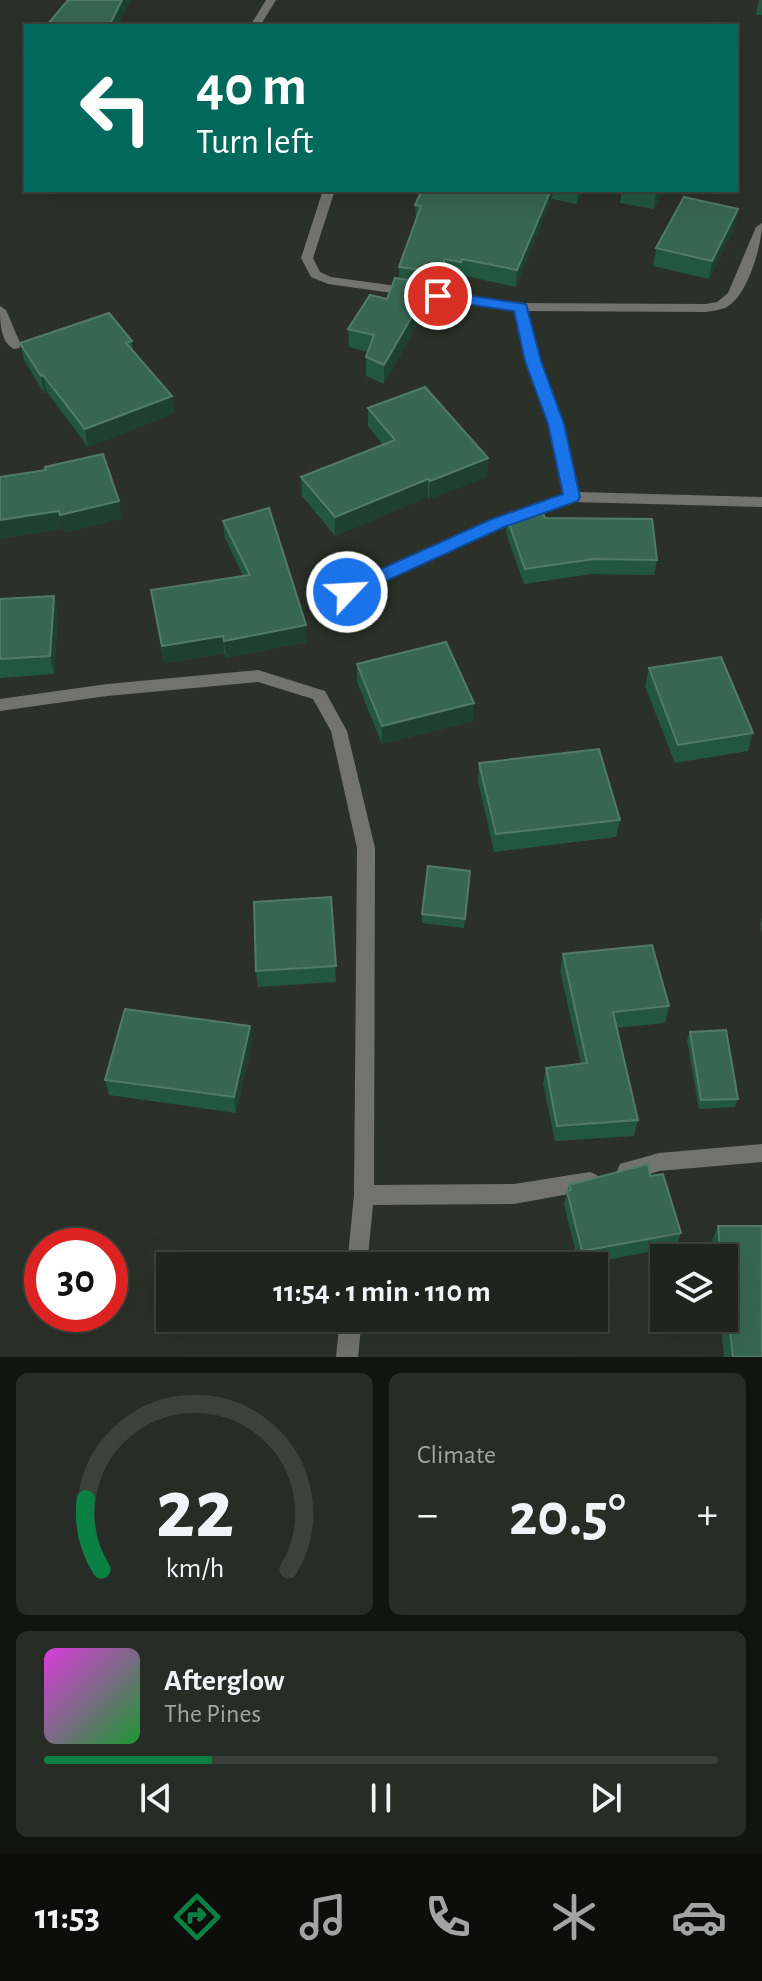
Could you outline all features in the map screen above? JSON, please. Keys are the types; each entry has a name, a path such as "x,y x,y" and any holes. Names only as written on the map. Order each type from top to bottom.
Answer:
{"street":[{"path":"256,24 271,0"},
{"path":"328,192 307,258 315,274 328,280 520,307 685,308 721,305 734,295 762,227"},
{"path":"520,307 533,361 556,424 572,497"},
{"path":"0,310 14,345"},
{"path":"347,592 498,523 572,497 762,502"},
{"path":"0,705 107,690 258,676 319,695 339,731 366,848 364,1195 358,1252"},
{"path":"364,1195 514,1194 584,1184 659,1162 762,1153"},
{"path":"347,1357 350,1332"}],"building":[{"path":"68,0 122,0 110,24 48,24"},
{"path":"421,192 550,192 517,270 462,259 461,262 445,259 438,272 399,267 421,206 415,205"},
{"path":"684,197 738,209 712,261 656,248"},
{"path":"395,278 431,283 384,365 366,357 374,335 348,329 370,295 387,299"},
{"path":"109,313 132,341 126,343 172,396 85,429 41,376 20,343"},
{"path":"425,387 488,458 335,517 301,477 395,440 368,408"},
{"path":"103,454 119,501 60,515 59,511 0,520 0,477 46,470 45,467"},
{"path":"269,508 306,625 224,641 223,636 162,646 151,590 250,575 223,521"},
{"path":"543,513 545,518 652,519 657,560 594,559 525,569 507,518"},
{"path":"54,596 50,656 0,659 0,599"},
{"path":"446,642 474,703 382,726 357,664"},
{"path":"721,657 753,733 678,745 649,668"},
{"path":"599,749 620,820 496,834 479,763"},
{"path":"428,866 470,871 465,919 422,914"},
{"path":"331,897 336,966 256,971 254,902"},
{"path":"652,945 669,1006 613,1012 638,1120 557,1126 546,1068 587,1063 563,954"},
{"path":"125,1009 250,1026 234,1097 105,1080"},
{"path":"726,1030 738,1099 701,1100 690,1032"},
{"path":"648,1164 650,1176 663,1174 681,1233 582,1251 567,1191 571,1190 569,1185"},
{"path":"718,1226 762,1226 762,1357 733,1357 730,1332 738,1332 738,1244 720,1244"}],"route":[{"path":"347,592 498,523 572,497 556,424 533,361 520,307 438,296"}]}
